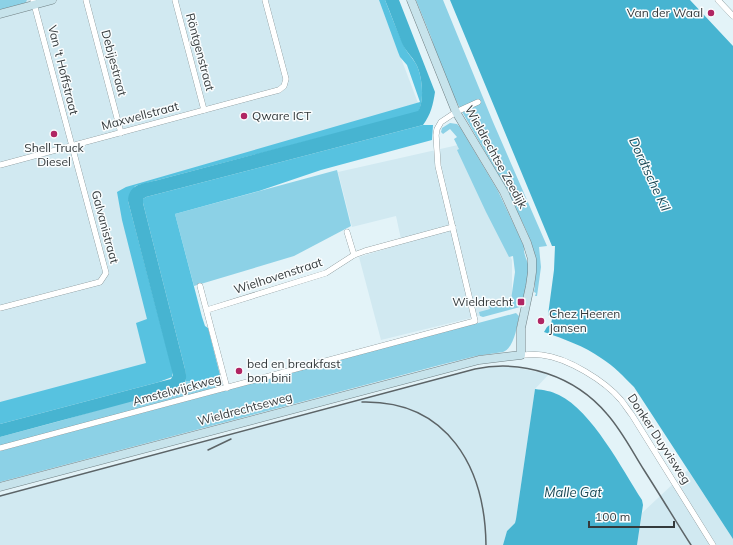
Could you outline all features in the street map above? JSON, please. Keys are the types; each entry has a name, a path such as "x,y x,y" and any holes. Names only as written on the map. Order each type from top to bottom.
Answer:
{"street":[{"path":"0,14 34,2 52,0"},
{"name":"Debijestraat","path":"86,0 121,133"},
{"name":"Röntgenstraat","path":"175,0 204,110"},
{"name":"Maxwellstraat","path":"0,165 279,90 284,86 286,79 265,0"},
{"name":"Wieldrechtse Zeedijk","path":"411,0 456,112 504,192 527,243 531,256 530,286 521,328 521,355"},
{"path":"718,0 733,16"},
{"name":"Van 't Hoffstraat","path":"34,2 71,146"},
{"path":"453,227 438,166 439,155 436,135 437,129 441,122 456,112 478,102"},
{"name":"Galvanistraat","path":"0,308 100,282 106,273 71,146"},
{"name":"Wielhovenstraat","path":"207,310 326,273 354,255 365,251 453,227"},
{"name":"Amstelwijckweg","path":"0,448 475,321 453,227"},
{"path":"347,232 354,255"},
{"path":"200,286 227,388"},
{"name":"Wieldrechtseweg","path":"0,487 479,360 521,355"},
{"name":"Donker Duyvisweg","path":"521,355 544,355 584,370 609,388 622,400 713,545"}],"shaded area":[{"path":"0,0 379,0 418,103 121,192 163,365 0,409"},
{"path":"0,0 27,0 25,4 0,11"},
{"path":"379,0 385,0 404,46 418,68 422,95 418,112 135,186 128,201 173,372 172,377 159,382 0,424 0,402 146,363 136,323 147,319 122,220 117,192 126,187 420,102 407,65 400,57"},
{"path":"416,0 443,0 493,122 547,246 539,247 541,267 537,296 535,296 536,293 534,292 535,255 527,232 506,188 445,80 431,37"},
{"path":"450,123 457,124 460,127 498,191 524,246 529,272 522,306 520,307 483,317 480,316 479,312 490,309 489,306 511,300 515,272 513,256 509,257 486,212 457,150 459,149 454,139 457,137 450,129 443,134 441,132 442,128"},
{"path":"423,125 433,125 432,140 321,170 259,191 175,214 202,317 205,326 208,328 220,375 197,382 186,381 185,369 143,199"},
{"path":"458,145 512,260 512,301 479,316 381,340 359,257 402,244 396,216 352,227 338,172"},
{"path":"337,170 351,226 294,256 194,286 175,214"},
{"path":"516,313 519,316 514,337 510,346 503,352 476,356 440,365 0,482 0,451"},
{"path":"507,366 549,374 535,389 516,519 515,523 507,531 503,545 0,545 0,495 464,372 489,367"},
{"path":"220,375 223,384 221,387 0,446 0,437 184,385 186,381 197,382"},
{"path":"688,470 733,539 733,545 637,545 642,513"}],"water":[{"path":"385,0 399,0 435,92 431,109 423,125 143,199 185,369 185,383 172,391 0,437 0,424 171,379 173,375 128,201 129,195 134,188 138,185 418,111 422,94 420,74 414,61 402,43"},
{"name":"Dordtsche Kil","path":"450,0 690,0 733,46 733,539 634,387 615,368 588,350 544,332 551,324 552,319 548,315 554,270 555,246 552,246"},
{"name":"Malle Gat","path":"535,389 544,390 559,395 571,403 594,427 616,457 642,500 643,505 637,545 503,545 507,531 515,523 516,519"}],"railway":[{"path":"0,496 475,369 511,366 529,369 564,380 594,401 607,414 622,434 691,545"},
{"path":"362,402 392,404 418,413 439,426 456,444 469,465 478,490 484,517 486,545"},
{"path":"208,450 231,439"}],"place":[{"name":"Van der Waal","path":"711,13"},
{"name":"Qware ICT","path":"244,116"},
{"name":"Shell Truck Diesel","path":"54,134"},
{"name":"Wieldrecht","path":"521,302"},
{"name":"Chez Heeren Jansen","path":"541,321"},
{"name":"bed en breakfast bon bini","path":"239,371"}]}
